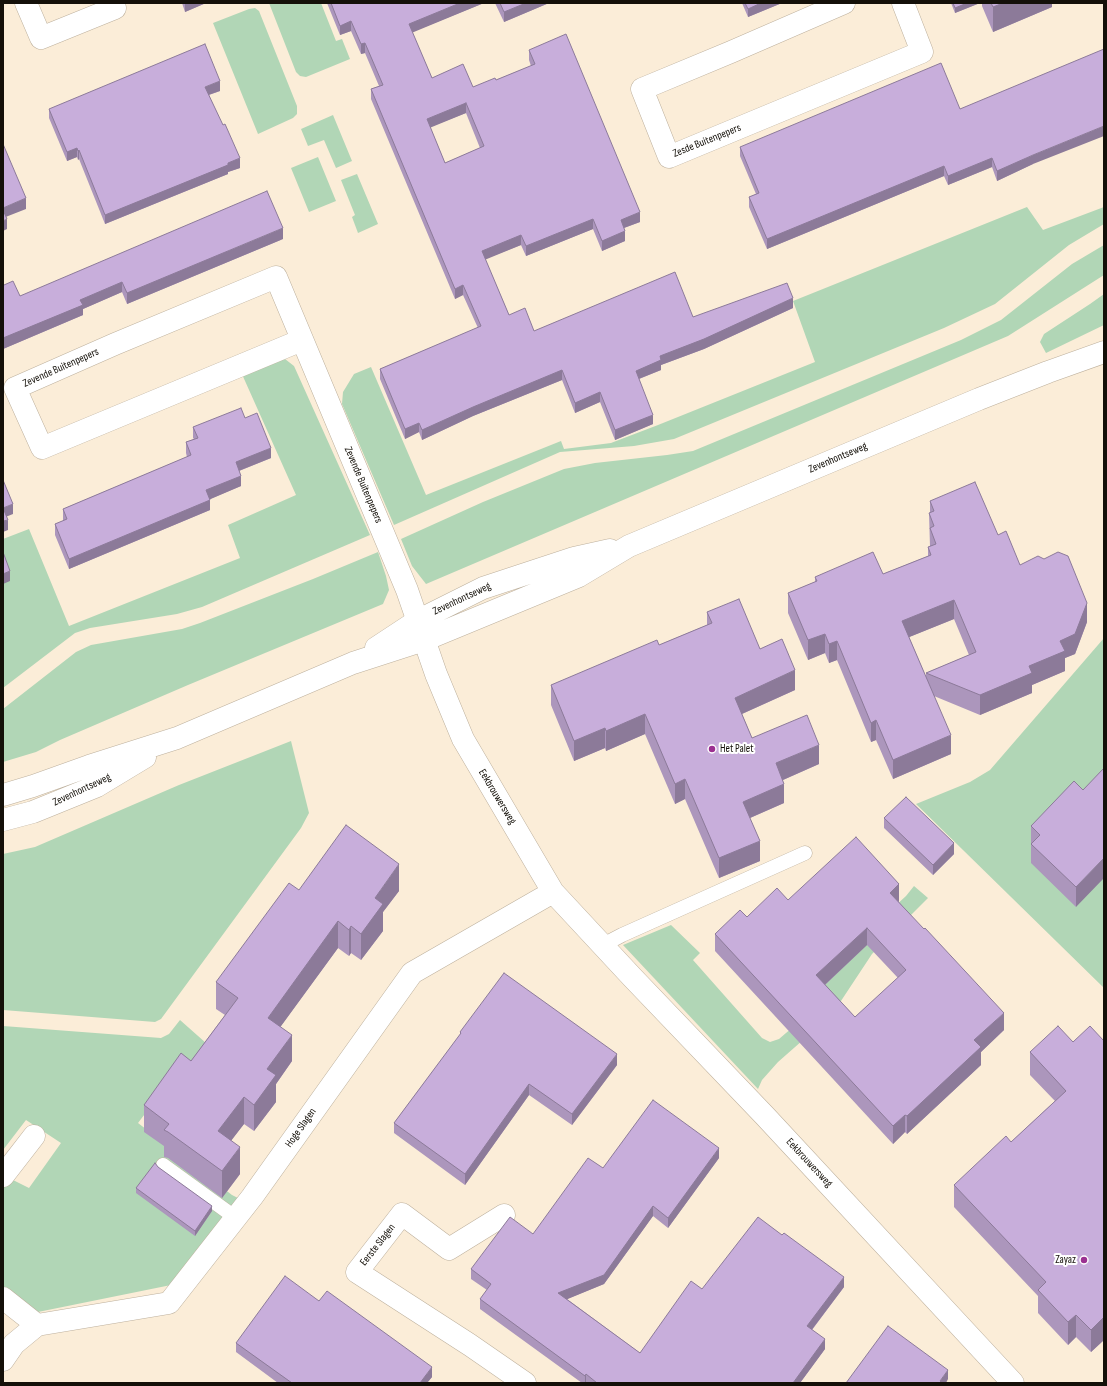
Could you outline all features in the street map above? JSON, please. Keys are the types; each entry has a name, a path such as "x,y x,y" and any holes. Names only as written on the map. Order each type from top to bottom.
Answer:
{"street":[{"path":"26,3 41,38 115,8 113,3"},
{"name":"Zesde Buitenpepers","path":"844,3 731,52 642,88 669,157 922,52 903,3"},
{"name":"Zevende Buitenpepers","path":"302,340 42,448 15,388 115,344 276,277 386,538 421,630"},
{"name":"Zevenhontseweg","path":"1048,372 1104,341"},
{"name":"Zevenhontseweg","path":"3,795 177,738 353,663 421,630 579,576 629,546 979,399 1104,352"},
{"name":"Eekbrouwersweg","path":"421,630 436,674 463,739 553,892 765,1116 1013,1383"},
{"name":"Zevenhontseweg","path":"3,820 33,812 97,786 177,738"},
{"name":"Hoge Slagen","path":"37,1325 169,1303 252,1197 412,973 553,892"},
{"path":"3,1176 34,1136"},
{"name":"Eerste Slagen","path":"504,1215 449,1249 402,1214 357,1272 470,1345 525,1383"},
{"path":"3,1298 37,1325 14,1344 3,1360"}],"lane":[{"path":"603,945 805,853"},
{"path":"163,1165 236,1218"}],"green space":[{"path":"269,3 321,3 336,41 342,39 350,59 306,77 300,76 296,72"},
{"path":"255,8 259,11 297,106 297,114 293,118 258,134 213,23"},
{"path":"333,115 352,161 336,168 324,140 308,146 301,129"},
{"path":"318,157 336,201 309,212 291,168"},
{"path":"357,174 378,224 358,233 352,217 355,215 341,180"},
{"path":"1027,207 1043,230 1104,207 1104,224 1069,245 995,304 944,328 674,439 634,446 560,452 394,525 342,404 343,392 354,374 371,367 426,495 561,441 564,449 611,443 815,362 793,301"},
{"path":"1104,245 1104,275 1008,336 426,584 412,566 401,539 483,502 564,469 595,463 693,451 961,340 1001,320 1072,264"},
{"path":"1104,294 1104,325 1046,353 1040,342 1044,334"},
{"path":"285,359 294,366 370,535 202,607 177,614 90,628 75,633 3,688 3,539 29,529 69,626 240,558 228,525 296,495 241,372"},
{"path":"378,552 389,590 383,604 188,685 60,740 36,752 3,762 3,709 76,652 91,645 182,629 313,579"},
{"path":"1104,638 1104,988 916,804 970,782 990,770"},
{"path":"291,741 309,813 301,828 161,1019 155,1022 3,1010 3,854 35,847 179,785"},
{"path":"914,886 928,898 872,954 837,1007 811,1033 778,1062 762,1080 758,1089 623,945 671,925 700,953 693,960 762,1038 770,1042 779,1039 793,1027 834,962 906,896"},
{"path":"180,1020 215,1051 176,1073 138,1123 238,1198 171,1285 33,1313 3,1297 3,1186 9,1178 29,1188 61,1143 26,1120 3,1150 3,1026 161,1038 169,1034"}],"building":[{"path":"331,3 460,3 409,24 432,78 463,64 473,87 495,78 496,80 535,64 529,50 566,34 640,212 621,220 625,231 602,241 593,219 526,246 521,235 482,251 509,315 525,308 534,331 675,272 693,317 787,283 793,298 704,339 660,356 661,360 636,371 653,415 615,430 600,392 575,403 562,370 422,430 419,423 405,429 380,369 481,326 463,285 455,289 371,89 383,85 365,43 361,44 351,21 340,26","holes":["466,103 484,146 445,163 427,119"]},
{"path":"500,3 526,3 504,12"},
{"path":"745,3 761,3 748,9"},
{"path":"953,3 967,3 955,8"},
{"path":"991,3 1003,3 993,7"},
{"path":"205,44 220,81 205,87 223,125 225,124 240,158 228,163 228,165 105,215 79,150 78,151 77,148 67,152 49,109"},
{"path":"1104,49 1104,126 997,171 992,158 948,176 944,166 767,239 749,197 759,193 740,147 941,63 960,109"},
{"path":"3,144 26,198 3,208"},
{"path":"267,191 283,228 127,293 122,282 80,300 83,305 3,338 3,284 4,285 13,281 20,296"},
{"path":"3,210 7,219 3,221"},
{"path":"241,408 245,418 257,413 271,448 236,462 241,476 206,490 210,500 69,559 55,524 67,519 63,509 191,455 186,442 198,438 193,427"},
{"path":"3,480 13,504 3,508"},
{"path":"975,482 998,535 1006,531 1020,565 1038,556 1044,559 1058,552 1068,556 1087,603 1075,634 1060,641 1065,651 1029,666 1032,673 980,695 926,673 976,652 954,600 902,621 951,735 893,760 876,720 871,723 837,641 829,644 825,634 808,640 788,593 817,581 815,577 873,552 883,574 931,555 928,547 936,544 930,528 934,526 929,513 934,511 930,501"},
{"path":"3,508 8,520 3,521"},
{"path":"3,552 10,571 3,574"},
{"name":"Het Palet","path":"739,599 760,649 782,639 795,670 735,698 752,738 807,715 819,745 776,763 784,784 743,802 760,841 719,858 685,779 675,784 645,714 606,731 605,728 574,741 551,685 657,640 659,645 712,623 707,612"},
{"path":"1104,768 1104,858 1076,887 1031,844 1040,835 1031,826 1074,781 1083,790"},
{"path":"906,797 954,843 933,865 884,818"},
{"path":"346,825 399,864 375,898 383,904 361,934 351,926 349,930 338,921 268,1018 292,1035 267,1069 276,1075 254,1105 244,1097 218,1131 240,1147 222,1171 164,1130 169,1124 144,1105 181,1053 191,1061 238,998 216,982 289,883 299,890"},
{"path":"856,837 899,884 890,893 924,929 925,928 1004,1013 974,1040 981,1047 907,1116 905,1115 893,1126 715,934 740,910 747,917 777,888 788,900","holes":["867,928 906,970 855,1017 816,975"]},
{"path":"504,973 617,1054 572,1114 529,1084 465,1174 394,1123"},
{"path":"1058,1026 1073,1042 1090,1026 1104,1041 1104,1317 1091,1330 1076,1315 1068,1322 1038,1290 1046,1282 954,1185 1006,1136 1011,1142 1066,1091 1030,1052"},
{"path":"653,1100 719,1148 668,1218 653,1206 604,1275 558,1293 640,1353 691,1281 702,1289 758,1217 782,1235 784,1233 844,1277 807,1326 825,1339 793,1383 597,1383 586,1374 585,1376 480,1299 491,1284 471,1269 510,1217 533,1234 588,1158 603,1168"},
{"path":"155,1163 158,1167 212,1206 195,1231 136,1188"},
{"path":"285,1276 319,1301 327,1291 432,1367 420,1383 292,1383 236,1343"},
{"path":"888,1326 948,1370 940,1381 942,1383 846,1383"}],"place":[{"name":"Het Palet","path":"712,749"},
{"name":"Zayaz","path":"1084,1260"}]}
